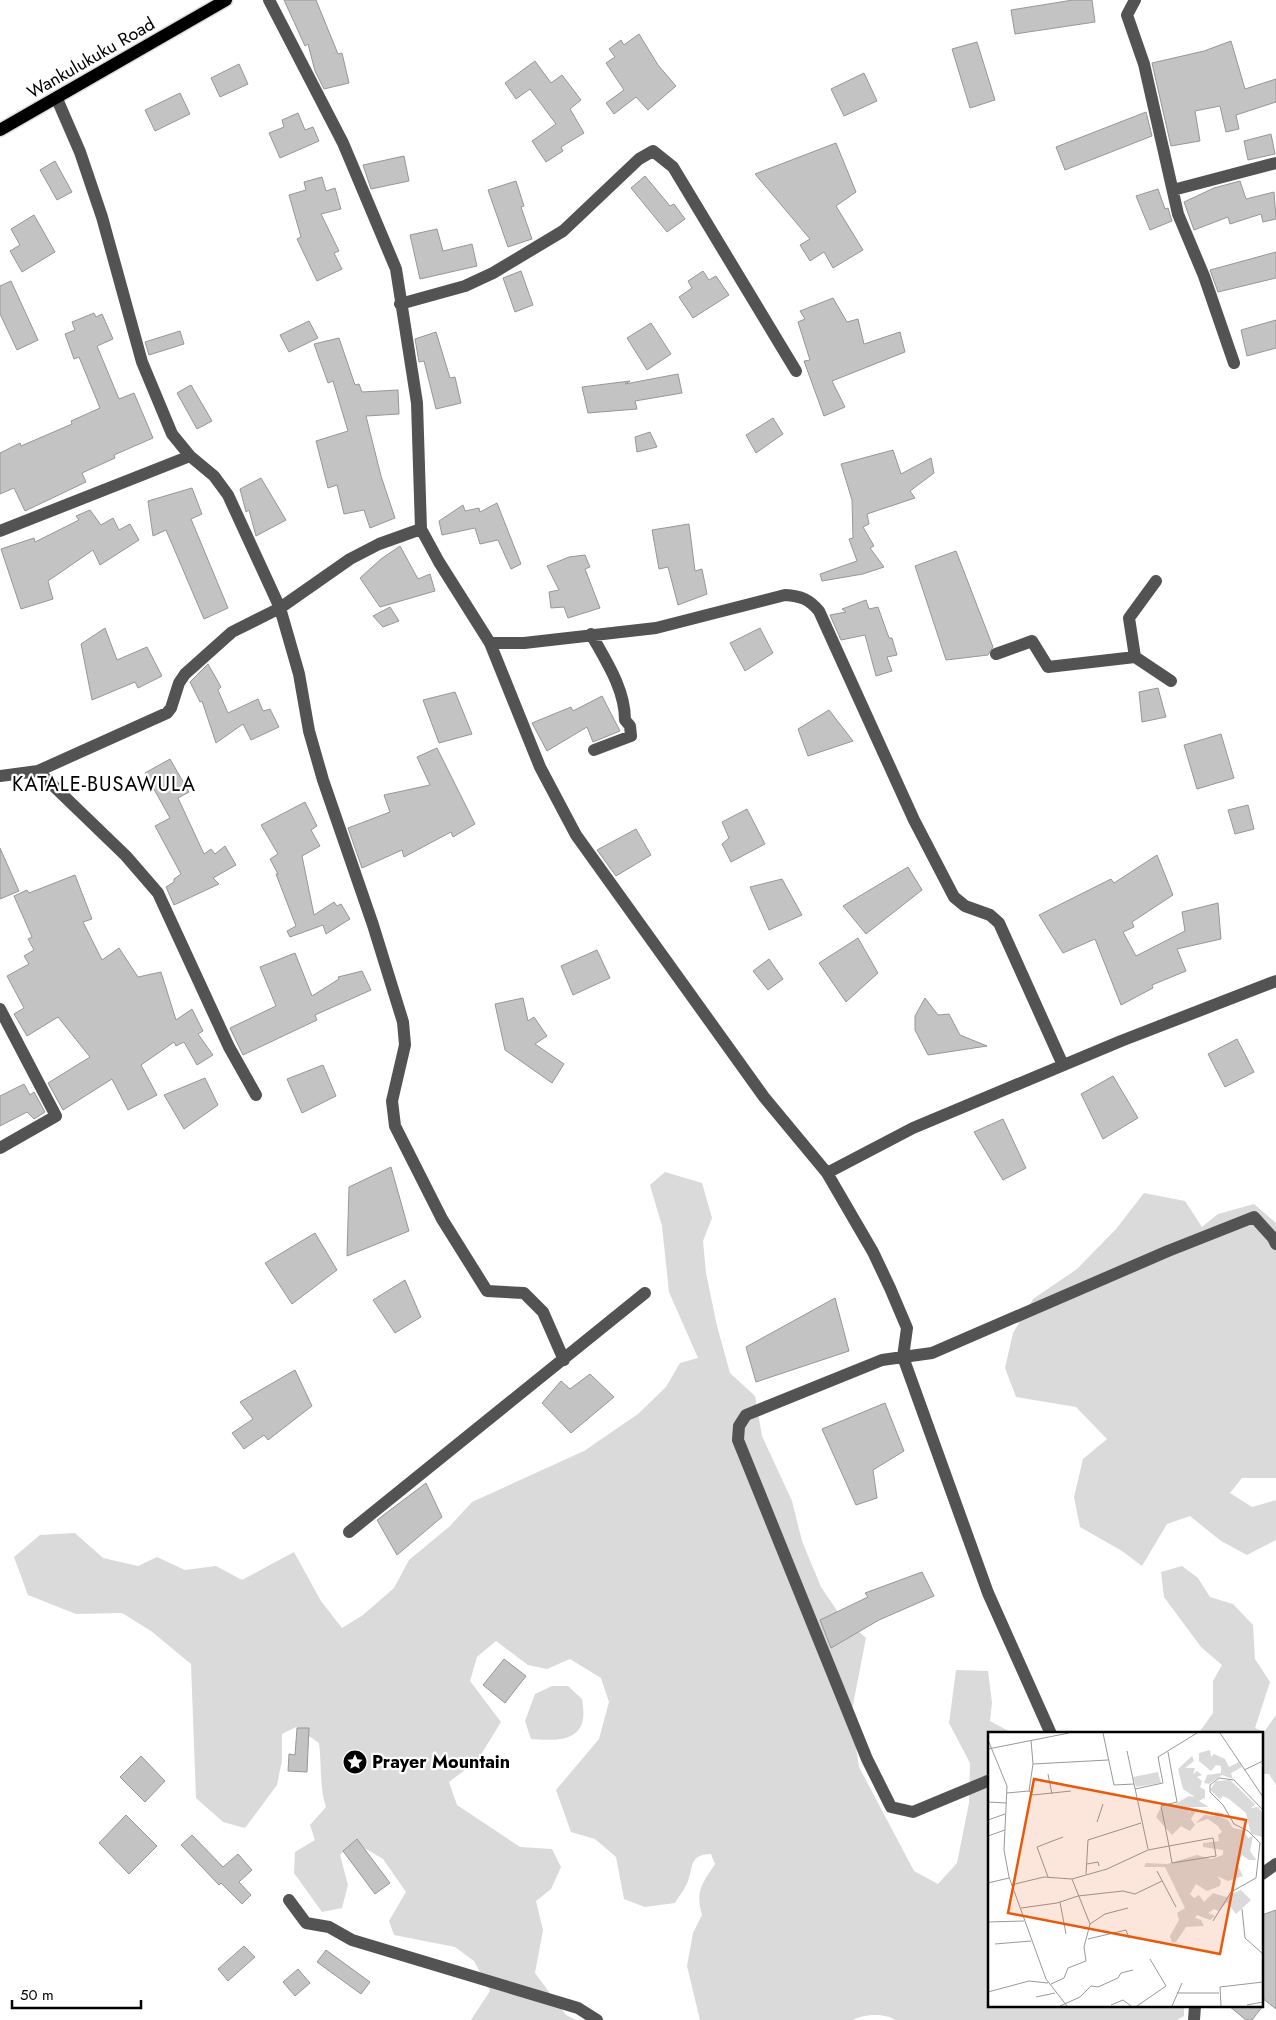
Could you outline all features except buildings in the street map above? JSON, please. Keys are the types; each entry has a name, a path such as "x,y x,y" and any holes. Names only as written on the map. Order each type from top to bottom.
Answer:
{"main road":[{"name":"Wankulukuku Road","path":"0,130 57,99 226,0"}],"street":[{"path":"269,0 303,63 357,177 396,269 417,403 422,529 439,562 490,643 540,767 576,835 764,1097 827,1173 873,1252 907,1328 903,1357 988,1593 1050,1732"},
{"path":"1134,0 1127,15 1144,64 1182,226 1204,276 1234,363"},
{"path":"57,99 80,152 99,208 142,362 172,434 190,456 214,476 228,496 280,608 299,674 309,731 323,780 373,925 403,1022 404,1045 392,1101 395,1126 442,1219 487,1290 498,1292 512,1291 524,1294 543,1312 564,1360"},
{"path":"400,304 465,286 493,273 555,236 639,159 653,151 673,167 796,371"},
{"path":"1173,190 1276,163"},
{"path":"0,531 190,456"},
{"path":"0,776 38,771 167,713 171,708 179,683 192,668 232,632 280,608 350,559 379,544 422,529"},
{"path":"1134,657 1129,618 1156,581"},
{"path":"490,643 524,643 656,628 786,595 799,596 811,601 819,611 914,820 947,885 954,897 965,906 990,915 999,923 1063,1064"},
{"path":"592,634 613,673 625,708 625,720 630,726 630,736 594,750"},
{"path":"996,654 1032,641 1048,666 1134,657 1171,681"},
{"path":"38,771 126,856 158,893 229,1047 256,1095"},
{"path":"827,1173 913,1128 952,1113 1063,1064 1276,981"},
{"path":"0,1010 56,1116 0,1148"},
{"path":"988,1781 913,1812 891,1807 867,1759 738,1440 739,1426 746,1415 882,1360 932,1353 1168,1250 1254,1218 1273,1238 1276,1244"},
{"path":"350,1532 645,1293"},
{"path":"1264,1873 1276,1864"},
{"path":"289,1900 306,1923 329,1927 352,1940 570,2006 592,2015 597,2020"}],"shaded area":[{"path":"665,1172 702,1183 712,1218 703,1241 706,1273 717,1326 730,1373 755,1396 762,1436 792,1501 802,1541 821,1587 840,1615 866,1638 851,1715 859,1767 914,1871 938,1884 957,1863 969,1803 970,1763 949,1723 956,1670 988,1671 992,1703 990,1721 1010,1732 988,1732 988,2008 1184,2008 1184,2016 1177,2020 895,2020 886,2016 874,2015 863,2016 853,2020 700,2020 687,1966 693,1933 702,1915 699,1900 701,1888 715,1864 711,1854 699,1856 696,1859 687,1884 675,1903 645,1907 624,1899 616,1857 595,1839 571,1832 556,1790 599,1739 609,1702 601,1678 570,1659 547,1669 528,1665 496,1641 477,1657 470,1681 501,1722 477,1761 449,1782 457,1805 520,1847 552,1849 561,1867 551,1889 536,1901 543,1930 535,1973 566,2015 576,2020 471,2020 490,1991 474,1961 455,1947 394,1935 389,1921 406,1892 383,1859 354,1842 340,1855 348,1885 342,1908 322,1912 294,1873 295,1852 315,1840 310,1825 326,1807 319,1743 296,1727 282,1734 282,1760 277,1785 245,1828 223,1822 196,1798 191,1664 151,1631 122,1613 76,1614 28,1595 14,1557 40,1535 75,1533 103,1558 138,1566 157,1557 185,1570 216,1566 242,1580 294,1552 321,1601 342,1628 363,1615 394,1588 409,1560 450,1526 472,1502 584,1451 638,1414 666,1387 680,1363 698,1358 669,1292 662,1226 650,1185"},
{"path":"1144,1193 1185,1201 1202,1227 1218,1214 1254,1204 1276,1223 1276,1478 1242,1478 1230,1493 1252,1507 1276,1500 1276,1540 1247,1555 1221,1541 1190,1516 1167,1524 1142,1566 1122,1551 1080,1527 1074,1497 1083,1459 1107,1439 1076,1407 1016,1397 1005,1368 1013,1333 1033,1299 1077,1269 1116,1229"},
{"path":"1182,1566 1198,1578 1210,1597 1233,1604 1253,1625 1255,1659 1270,1682 1255,1728 1264,1732 1199,1732 1213,1713 1213,1681 1222,1665 1201,1647 1164,1597 1161,1572"},
{"path":"552,1686 568,1686 582,1699 583,1717 580,1727 570,1737 562,1739 531,1739 525,1721 535,1694"},
{"path":"1276,1715 1276,1785 1269,1774 1264,1774 1264,1732"}],"place":[{"name":"Prayer Mountain","path":"355,1762"}],"district":[{"name":"KATALE-BUSAWULA","path":"104,784"}]}
